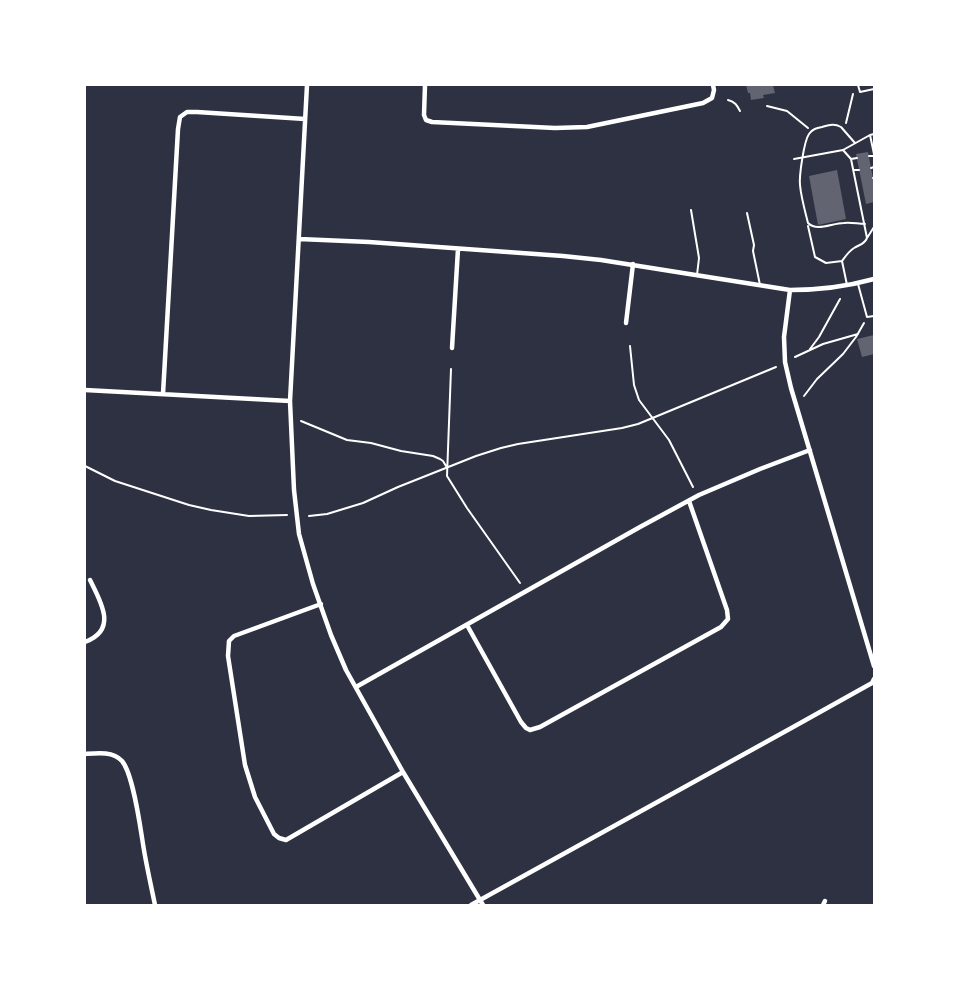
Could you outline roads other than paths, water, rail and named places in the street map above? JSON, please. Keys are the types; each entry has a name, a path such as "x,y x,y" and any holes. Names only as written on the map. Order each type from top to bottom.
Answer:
{"street":[{"path":"307,85 290,401 296,515 305,558 338,653 403,772 482,902"},
{"path":"425,85 424,115 426,120 432,122 555,128 587,127 703,103 712,98 713,85"},
{"path":"163,394 180,117 186,112 197,112 305,119"},
{"path":"299,239 369,242 563,256 632,264 790,290 816,290 874,280"},
{"path":"452,348 458,249"},
{"path":"626,323 632,264"},
{"path":"790,290 784,337 785,362 791,388 874,666"},
{"path":"85,390 290,401"},
{"path":"356,687 689,500 760,469 810,450"},
{"path":"467,624 521,722 530,730 540,727 721,627 728,619 727,610 689,500"},
{"path":"85,642 99,633 105,621 103,606 90,580"},
{"path":"320,604 234,636 229,641 228,656 245,765 255,797 274,834 286,840 403,772"},
{"path":"471,905 482,902 872,683 874,679"},
{"path":"85,754 110,754 118,757 127,769 136,804 155,905"}],"lane":[{"path":"858,85 860,92 874,89"},
{"path":"855,143 838,125 831,124 811,131 806,141 800,186 815,257 826,263 842,261 854,248 861,246 865,242 874,227"},
{"path":"794,159 843,150 874,134"},
{"path":"869,156 874,155 870,135"},
{"path":"843,150 851,159 867,238"},
{"path":"851,159 857,158"},
{"path":"854,170 859,170"},
{"path":"856,181 861,180"},
{"path":"858,192 863,191"},
{"path":"860,201 865,200"},
{"path":"691,210 699,258 697,275"},
{"path":"747,213 754,245 752,251 760,285"},
{"path":"808,223 816,228 844,223 865,224"},
{"path":"842,261 847,285"},
{"path":"858,283 867,317 874,316"}]}
